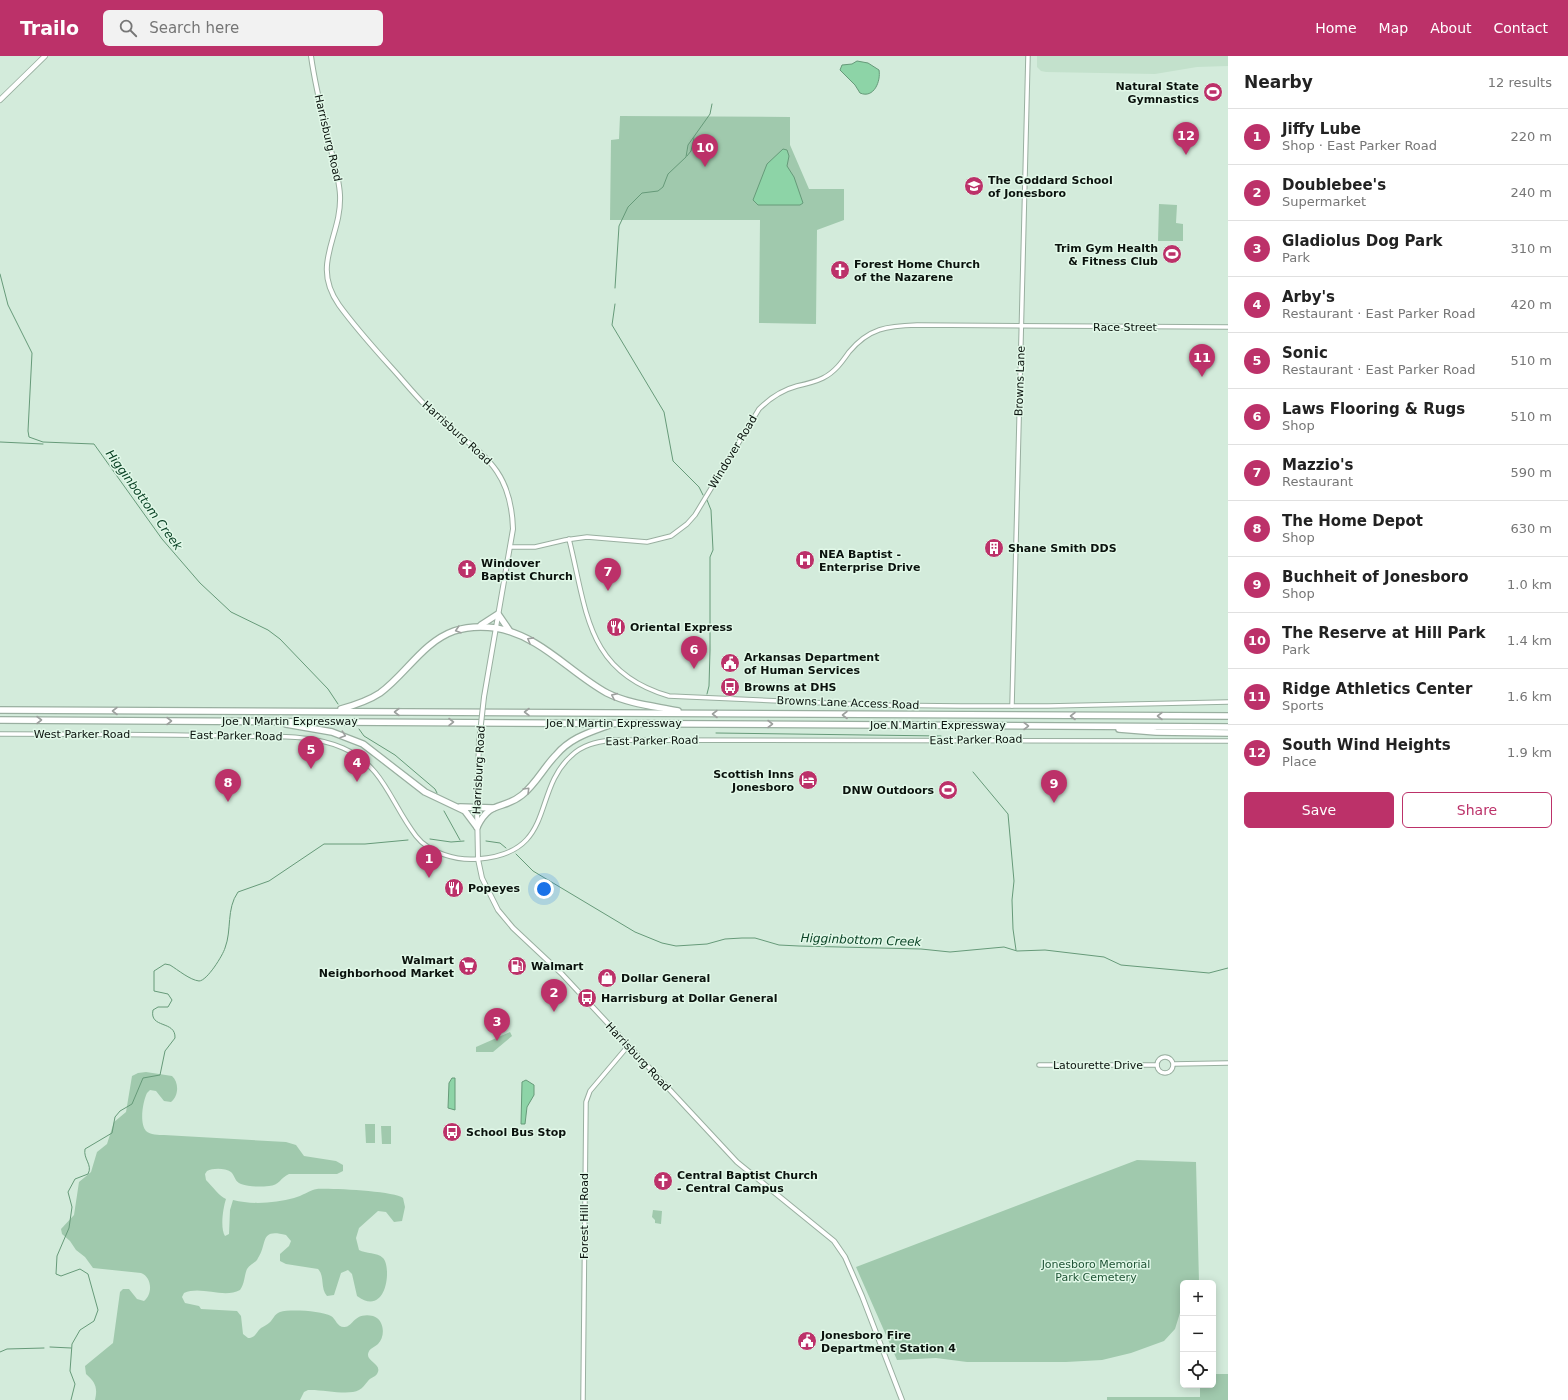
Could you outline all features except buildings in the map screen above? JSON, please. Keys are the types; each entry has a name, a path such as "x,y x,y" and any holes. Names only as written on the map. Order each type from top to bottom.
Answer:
{"highway":[{"path":"479,626 498,614 509,630"},
{"path":"335,711 360,703 380,692 429,646 441,637 460,629 479,626 509,630 532,641 551,652 592,683 617,697 640,704 692,713"},
{"name":"Joe N Martin Expressway","path":"0,710 1228,716"},
{"path":"1199,716 1228,713"},
{"name":"Joe N Martin Expressway","path":"0,720 1228,727"},
{"path":"272,721 332,732 351,738 372,750 425,792 465,811 477,827 484,813 493,808 514,801 523,794 556,754 567,744 586,734 616,723"},
{"path":"1091,726 1137,731 1228,733"},
{"path":"457,806 493,808"}],"main road":[{"path":"0,100 46,56"},
{"name":"Harrisburg Road","path":"311,56 318,97 336,170 340,196 339,215 327,258 327,278 330,290 339,305 364,336 421,401 477,449 496,468 505,484 511,501 512,528 510,547 484,697 480,742 477,806 478,859 488,892 506,920 561,973 737,1162 834,1241 845,1257 862,1296 902,1400"}],"street":[{"name":"Browns Lane","path":"1012,706 1028,56"},
{"name":"Windover Road","path":"510,547 535,547 570,539 598,537 629,542 647,542 663,539 678,531 695,515 759,409 769,399 784,390 811,383 830,374 860,341 874,332 893,326 1022,326"},
{"name":"Race Street","path":"1022,326 1228,327"},
{"name":"Browns Lane Access Road","path":"570,539 592,630 599,647 605,656 618,670 635,683 651,691 679,698 871,705 1012,706 1228,702"},
{"name":"West Parker Road","path":"0,734 164,735"},
{"name":"East Parker Road","path":"164,735 313,739 345,748 360,758 380,776 419,839 441,854 466,859 478,859 500,855 523,842 538,824 560,768 571,755 581,748 595,742 610,740 959,741 1019,739 1228,741"},
{"name":"Forest Hill Road","path":"583,1400 586,1102 590,1090 628,1046"},
{"path":"1164,1056 1172,1059 1174,1064 1172,1070 1167,1073 1159,1070 1157,1064 1159,1059 1164,1056"},
{"name":"Latourette Drive","path":"1040,1065 1157,1064"},
{"path":"1174,1064 1228,1064"}],"shaded area":[{"path":"1037,56 1228,56 1228,66 1197,67 1155,74 1046,72 1041,71 1037,67"},
{"path":"857,61 868,63 879,70 878,84 873,91 869,93 860,93 855,85 840,70 842,65 852,64"},
{"path":"783,149 787,150 789,156 787,166 794,177 803,203 800,205 758,205 753,200 767,164"},
{"path":"452,1078 455,1078 455,1110 448,1108 449,1083"},
{"path":"526,1080 534,1085 534,1095 527,1107 525,1124 521,1124 522,1082"}],"green space":[{"path":"620,116 790,117 790,145 809,189 844,189 844,220 817,230 816,324 759,323 760,220 610,220 611,140 619,139"},
{"path":"1159,204 1177,205 1176,223 1183,224 1183,241 1158,241"},
{"path":"510,1032 512,1036 493,1052 476,1052 476,1047"},
{"path":"146,1072 172,1076 177,1085 176,1096 171,1102 164,1101 156,1091 150,1090 147,1093 143,1106 142,1118 146,1131 150,1133 157,1135 286,1142 296,1145 304,1156 336,1161 343,1165 343,1171 337,1174 289,1174 275,1185 262,1187 241,1184 237,1182 231,1172 226,1170 216,1169 207,1171 205,1174 206,1180 226,1199 222,1223 225,1236 229,1234 230,1210 233,1200 256,1203 280,1201 294,1198 317,1189 375,1192 403,1198 405,1207 402,1221 394,1222 386,1212 378,1211 359,1228 356,1238 359,1250 381,1256 386,1263 387,1280 385,1289 381,1296 375,1301 367,1301 357,1296 352,1274 348,1270 341,1273 334,1295 327,1296 318,1269 286,1264 280,1261 280,1254 289,1246 291,1241 286,1235 277,1233 268,1235 266,1238 257,1260 247,1269 243,1285 240,1290 219,1293 198,1290 184,1293 182,1297 185,1303 199,1306 201,1309 237,1311 241,1316 243,1334 248,1338 254,1336 278,1313 285,1311 306,1311 327,1314 333,1317 342,1327 347,1327 361,1316 373,1316 380,1321 383,1328 381,1341 371,1349 368,1354 368,1357 377,1365 378,1371 377,1374 363,1387 354,1392 308,1390 304,1392 300,1400 95,1400 96,1388 92,1380 86,1374 85,1366 113,1343 120,1292 123,1289 129,1289 137,1299 144,1301 149,1294 150,1286 145,1275 141,1273 93,1268 85,1257 76,1250 70,1241 62,1234 61,1229 74,1215 79,1182 91,1172 97,1152 107,1144 114,1122 126,1112 132,1076 138,1073"},
{"path":"365,1124 375,1124 375,1143 366,1143"},
{"path":"381,1126 391,1126 391,1144 382,1144"},
{"name":"Jonesboro Memorial Park Cemetery","path":"1137,1160 1196,1162 1199,1280 1180,1280 1180,1313 1175,1329 1164,1341 1131,1353 1102,1360 1066,1362 967,1362 936,1358 897,1360 856,1267"},
{"path":"653,1210 662,1211 661,1224 655,1223 655,1220 652,1217"},
{"path":"1216,1374 1228,1374 1228,1400 1107,1400 1107,1397 1200,1397 1200,1388 1216,1388"}],"waterway":[{"path":"615,288 619,226 628,207 642,193 658,191 663,187 668,174 686,157 688,145 710,114 712,104"},
{"path":"687,156 691,151 694,138"},
{"name":"Higginbottom Creek","path":"0,274 8,305 32,353 28,431 29,437 43,442 94,444 162,539 200,583 231,612 268,630 280,639 328,689 338,704"},
{"path":"615,304 612,325 664,412 673,461 699,487 703,495"},
{"path":"0,442 43,444"},
{"path":"707,500 711,510 713,550 710,557 710,650 709,686 707,694"},
{"name":"Higginbottom Creek","path":"359,729 364,736 395,755 435,789 437,793"},
{"path":"716,733 941,736"},
{"path":"973,772 1008,814 1014,881 1012,900 1013,929 1016,950"},
{"name":"Higginbottom Creek","path":"444,811 460,840"},
{"path":"430,839 451,842 464,841"},
{"path":"71,1400 75,1384 70,1371 72,1344 80,1330 94,1321 98,1310 88,1274 80,1269 61,1276 56,1274 57,1256 69,1228 72,1207 68,1192 75,1179 88,1174 89,1165 85,1156 85,1149 112,1133 115,1117 120,1111 132,1104 143,1078 160,1075 165,1051 175,1038 174,1032 167,1026 155,1020 153,1016 153,1010 158,1007 168,1007 172,1000 168,994 154,991 154,971 165,964 170,965 192,979 199,981 202,980 218,962 224,951 227,941 230,912 238,892 269,881 324,844 365,844 408,840"},
{"name":"Higginbottom Creek","path":"486,841 500,843 506,848"},
{"name":"Higginbottom Creek","path":"516,854 533,871 635,932 662,943 676,946 707,944 725,939 755,938 779,945 921,949 950,952 1004,947 1017,951 1045,950 1104,957 1121,965 1209,973 1228,968"},
{"path":"50,1347 71,1348"},
{"path":"0,1352 7,1349 44,1348"}],"place":[{"name":"Natural State Gymnastics","path":"1213,92"},
{"name":"South Wind Heights","path":"1186,155"},
{"name":"The Reserve at Hill Park","path":"705,167"},
{"name":"The Goddard School of Jonesboro","path":"974,186"},
{"name":"Trim Gym Health & Fitness Club","path":"1172,254"},
{"name":"Forest Home Church of the Nazarene","path":"840,270"},
{"name":"Ridge Athletics Center","path":"1202,377"},
{"name":"Shane Smith DDS","path":"994,548"},
{"name":"NEA Baptist - Enterprise Drive","path":"805,560"},
{"name":"Windover Baptist Church","path":"467,569"},
{"name":"Mazzio's","path":"608,591"},
{"name":"Oriental Express","path":"616,627"},
{"name":"Arkansas Department of Human Services","path":"730,663"},
{"name":"Laws Flooring & Rugs","path":"694,669"},
{"name":"Browns at DHS","path":"730,687"},
{"name":"Sonic","path":"311,769"},
{"name":"Scottish Inns Jonesboro","path":"808,780"},
{"name":"Arby's","path":"357,782"},
{"name":"DNW Outdoors","path":"948,790"},
{"name":"The Home Depot","path":"228,802"},
{"name":"Buchheit of Jonesboro","path":"1054,803"},
{"name":"Jiffy Lube","path":"429,878"},
{"name":"Popeyes","path":"454,888"},
{"name":"Walmart Neighborhood Market","path":"468,966"},
{"name":"Walmart","path":"517,966"},
{"name":"Dollar General","path":"607,978"},
{"name":"Harrisburg at Dollar General","path":"587,998"},
{"name":"Doublebee's","path":"554,1012"},
{"name":"Gladiolus Dog Park","path":"497,1041"},
{"name":"School Bus Stop","path":"452,1132"},
{"name":"Central Baptist Church - Central Campus","path":"663,1181"},
{"name":"Jonesboro Fire Department Station 4","path":"807,1341"}]}
